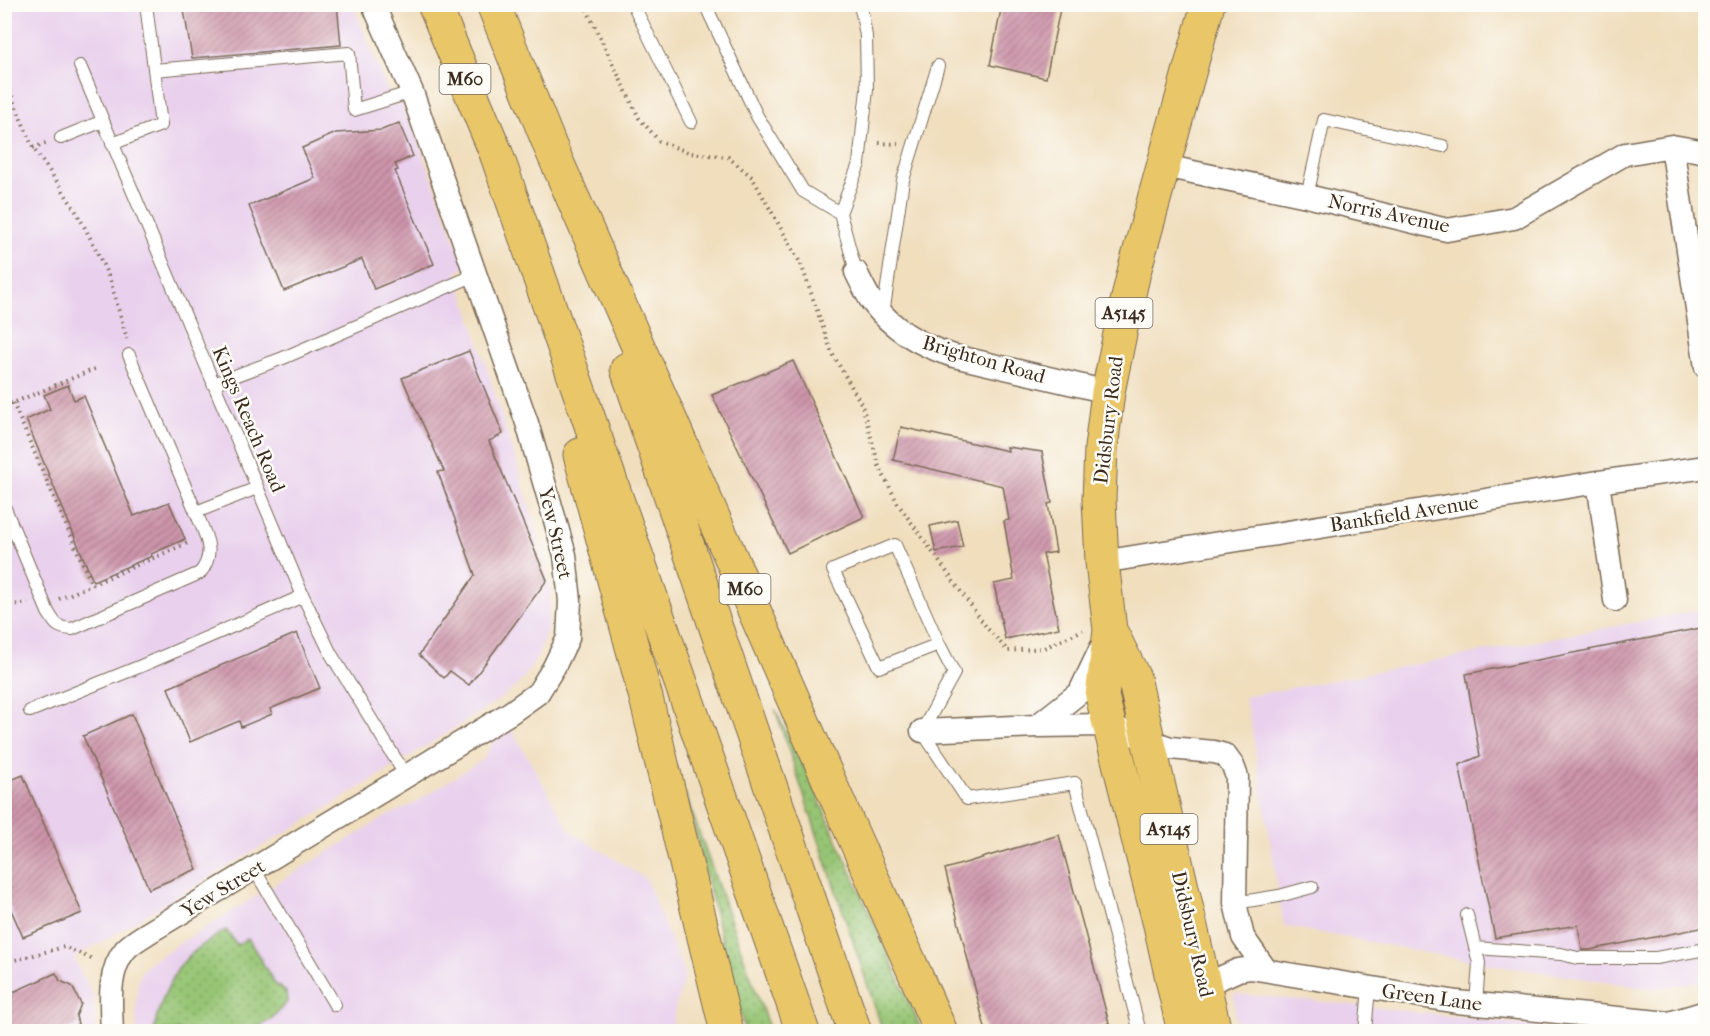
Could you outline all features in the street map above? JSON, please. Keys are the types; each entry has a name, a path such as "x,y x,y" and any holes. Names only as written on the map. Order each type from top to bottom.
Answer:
{"main road":[{"name":"M60","path":"434,4 496,153 803,1032"},
{"name":"M60","path":"493,4 550,146 941,1032"},
{"name":"Didsbury Road","path":"1184,1032 1158,914 1108,725 1102,696 1095,631 1102,562 1099,490 1107,392 1134,272 1208,4"},
{"name":"M60","path":"550,146 855,1032"},
{"name":"M60","path":"496,153 646,698 727,1032"},
{"name":"Didsbury Road","path":"1095,631 1134,678 1215,1032"}],"street":[{"name":"Yew Street","path":"112,1032 112,991 115,969 126,948 510,713 538,693 568,638 570,601 565,555 527,423 412,92 373,4"},
{"path":"1672,146 1706,366"},
{"name":"Norris Avenue","path":"1164,166 1307,196 1447,230 1514,218 1625,154 1672,146 1706,152"},
{"name":"Brighton Road","path":"856,272 871,301 883,314 904,334 934,350 1107,392"},
{"name":"Bankfield Avenue","path":"1102,562 1598,482 1706,467"},
{"path":"1598,482 1615,600"},
{"path":"1037,726 1080,692 1095,631"},
{"path":"922,731 1108,725 1170,748 1225,755 1237,777 1235,903 1243,937 1266,970"},
{"name":"Green Lane","path":"1205,985 1238,970 1251,968 1476,1004 1670,1027 1706,1012"}],"lane":[{"path":"112,144 161,125 146,4"},
{"path":"633,4 691,122"},
{"path":"705,4 757,116 803,191 840,213"},
{"path":"856,272 840,213 859,164 867,89 866,36 859,4"},
{"path":"154,70 349,53 354,110 412,92"},
{"name":"Kings Reach Road","path":"80,66 303,596 331,654 406,776"},
{"path":"883,314 903,180 938,66"},
{"path":"1307,196 1324,120 1443,146"},
{"path":"61,138 103,121"},
{"path":"213,384 283,358 475,275"},
{"path":"4,506 48,612 56,625 62,628 72,628 200,573 206,566 210,548 129,355"},
{"path":"196,512 257,488"},
{"path":"939,644 879,668 833,570 895,545 954,673 922,731 967,799 1075,783 1140,1032"},
{"path":"30,711 303,596"},
{"path":"254,869 335,1005"},
{"path":"1235,903 1279,896 1312,887"},
{"path":"1467,915 1479,963 1476,1004"},
{"path":"1475,948 1561,954 1578,958 1656,958 1706,949"},
{"path":"1365,1032 1369,988"}],"path":[{"path":"585,4 639,118 658,141 690,153 728,157 752,177 801,264 831,351 862,405 879,466 898,504 987,628 1008,651 1044,648 1095,631"},
{"path":"7,85 33,148 77,213 110,280 129,355"},
{"path":"861,142 914,145"},
{"path":"4,403 13,403 97,368"},
{"path":"13,403 92,585"},
{"path":"58,599 192,541"},
{"path":"4,606 32,603"},
{"path":"4,963 64,947 115,969"}],"shaded area":[{"path":"5,5 353,5 388,92 393,92 400,99 412,125 465,267 456,273 520,474 551,591 548,626 537,658 518,685 496,702 345,797 74,958 94,997 95,1031 5,1032"},
{"path":"1705,609 1705,981 1654,989 1487,964 1284,926 1251,724 1244,697"},
{"path":"512,730 570,831 646,879 685,976 676,1004 672,1031 137,1032 138,981 141,972 151,961 385,817 413,804 483,759 493,742"},
{"path":"1234,994 1336,1003 1580,1031 1236,1031"}],"green space":[{"path":"775,709 813,786 922,1031 883,1031"},
{"path":"685,793 770,1031 745,1031"},
{"path":"226,930 237,945 248,938 275,984 286,992 287,1002 269,1021 251,1031 154,1031 166,992 181,965 196,950"}],"building":[{"path":"183,4 337,4 341,45 192,58"},
{"path":"1002,4 1061,4 1046,78 990,65"},
{"path":"399,123 413,156 395,164 398,170 395,171 434,264 374,289 362,259 284,291 249,206 315,178 302,148 336,133 382,130"},
{"path":"469,351 503,434 489,441 547,580 469,685 450,671 444,678 419,655 475,575 438,472 444,471 402,378"},
{"path":"793,361 864,517 788,553 712,395"},
{"path":"68,385 74,400 84,396 134,516 169,502 185,539 93,581 26,420 50,409 44,395"},
{"path":"901,427 1008,451 1007,447 1042,452 1052,503 1048,504 1056,552 1043,554 1059,628 1005,639 994,584 1014,580 1004,521 1009,520 1003,486 893,460"},
{"path":"957,520 963,547 936,552 930,526"},
{"path":"1706,627 1706,927 1589,950 1582,950 1578,925 1495,938 1459,765 1480,756 1466,674"},
{"path":"297,633 320,688 270,709 272,714 241,727 239,721 190,742 168,688"},
{"path":"132,714 197,869 149,889 83,736"},
{"path":"23,775 82,913 23,937 4,894 4,783"},
{"path":"1059,835 1109,1023 1084,1032 986,1032 945,869"},
{"path":"56,973 60,981 72,986 81,1004 76,1016 78,1024 62,1032 4,1032 4,996"}]}
